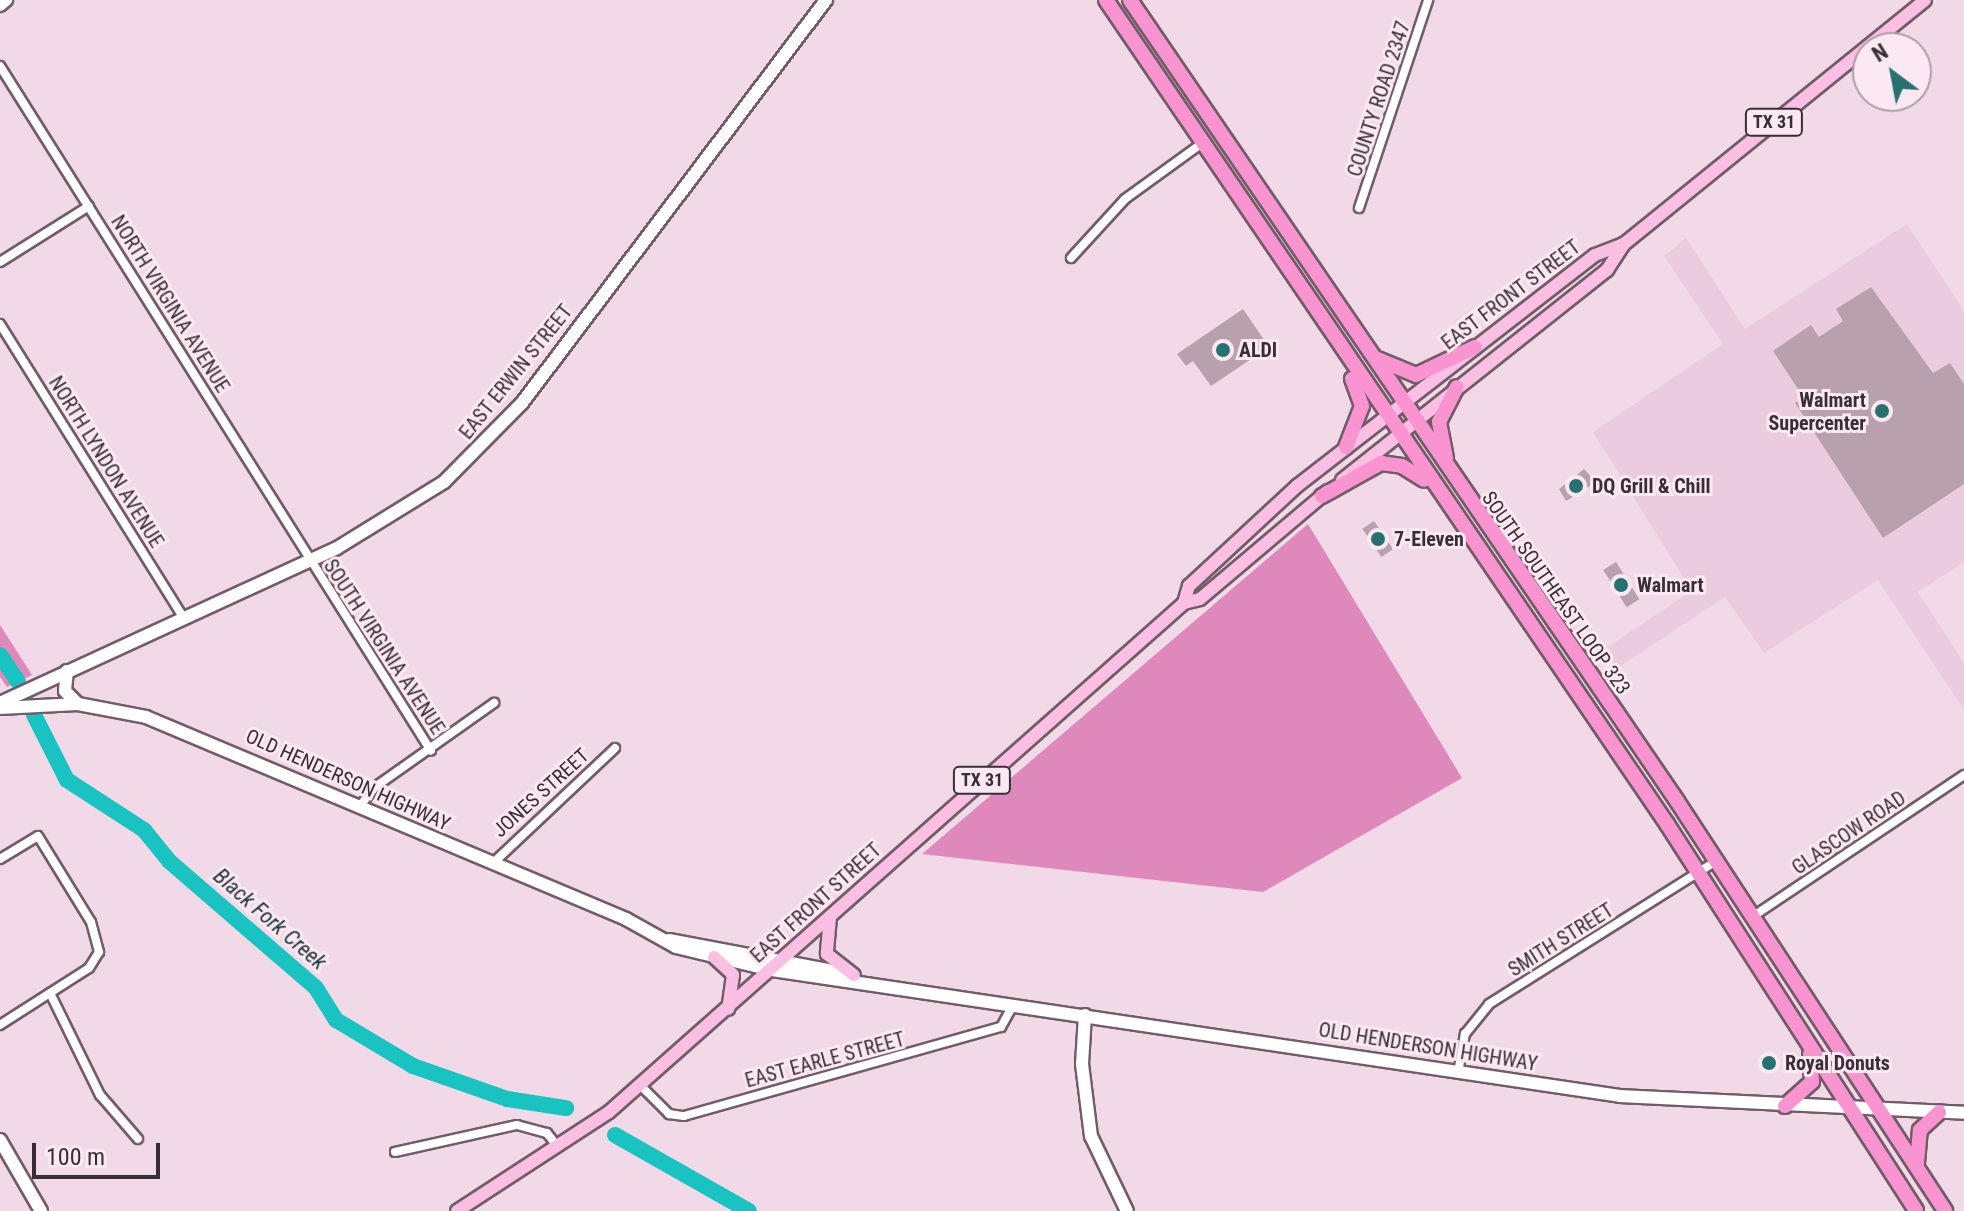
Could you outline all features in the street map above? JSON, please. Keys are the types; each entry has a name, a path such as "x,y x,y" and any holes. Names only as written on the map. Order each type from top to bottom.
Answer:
{"highway":[{"name":"SOUTH SOUTHEAST LOOP 323","path":"1106,0 1432,486 1699,872 1916,1211"},
{"name":"SOUTH SOUTHEAST LOOP 323","path":"1130,0 1402,404 1716,861 1945,1211"},
{"path":"1336,342 1362,406 1346,447"},
{"path":"1371,356 1416,375 1475,347"},
{"path":"1455,481 1438,429 1457,387"},
{"path":"1322,496 1381,463 1402,466 1432,486"},
{"path":"1568,684 1586,673"},
{"path":"1785,1106 1812,1082 1808,1042"},
{"path":"1917,1168 1915,1142 1939,1112"}],"main road":[{"path":"0,5 6,0"},
{"name":"EAST ERWIN STREET","path":"0,705 183,617 310,561 426,496 494,435 826,0"},
{"name":"TX 31","path":"1624,244 1925,0"},
{"name":"EAST FRONT STREET","path":"1184,603 1189,586 1346,447 1595,255 1624,244"},
{"name":"EAST FRONT STREET","path":"457,1211 558,1147 641,1086 1184,603 1200,599 1414,421 1607,270 1624,244"},
{"path":"67,671 65,691 78,704"},
{"name":"OLD HENDERSON HIGHWAY","path":"0,705 78,704 168,724 669,940 714,957 772,970 890,985 1620,1096 1964,1113"},
{"path":"830,917 828,958 854,975"},
{"name":"OLD HENDERSON HIGHWAY","path":"669,940 783,960 890,985"},
{"path":"714,957 733,975 728,1009"},
{"path":"1085,1015 1082,1064 1091,1136 1127,1211"},
{"path":"0,1140 41,1211"}],"street":[{"name":"COUNTY ROAD 2347","path":"1359,208 1428,0"},
{"name":"NORTH VIRGINIA AVENUE","path":"0,66 310,561"},
{"path":"1071,258 1125,199 1201,144"},
{"path":"0,262 89,206"},
{"name":"NORTH LYNDON AVENUE","path":"0,324 183,617"},
{"name":"SOUTH VIRGINIA AVENUE","path":"310,561 431,751"},
{"path":"359,807 375,787 431,751 494,703"},
{"name":"JONES STREET","path":"492,864 615,748"},
{"name":"GLASCOW ROAD","path":"1752,917 1964,775"},
{"path":"0,859 38,836 91,922 97,959 0,1025"},
{"name":"SMITH STREET","path":"1458,1073 1465,1034 1482,1011 1716,861"},
{"path":"50,993 100,1095 138,1139"},
{"name":"EAST EARLE STREET","path":"641,1086 669,1114 684,1116 1001,1027 1014,1004"},
{"path":"395,1152 517,1125 547,1133 558,1147"}],"shaded area":[{"path":"1907,224 1964,311 1964,562 1918,592 1964,663 1964,710 1878,580 1764,653 1725,597 1616,669 1603,650 1692,591 1593,432 1723,344 1664,256 1686,238 1745,329"},
{"path":"1308,524 1462,778 1263,892 922,854"},
{"path":"0,625 32,675 7,687 0,677"}],"building":[{"name":"Walmart Supercenter","path":"1871,287 1933,373 1950,363 1964,384 1964,484 1883,538 1795,403 1804,398 1773,351 1811,325 1819,337 1843,321 1836,309"},
{"name":"ALDI","path":"1243,309 1269,347 1211,386 1193,361 1186,366 1177,354"},
{"name":"DQ Grill & Chill","path":"1584,469 1596,482 1566,501 1559,489"},
{"name":"7-Eleven","path":"1374,521 1393,549 1381,557 1362,529"},
{"name":"Walmart","path":"1616,562 1639,599 1627,607 1603,570"}],"waterway":[{"name":"Black Fork Creek","path":"0,655 18,682"},
{"name":"Black Fork Creek","path":"34,715 67,780 144,830 169,861 316,988 336,1020 413,1066 507,1099 566,1108"},
{"name":"Black Fork Creek","path":"615,1135 749,1211"}],"place":[{"name":"ALDI","path":"1223,350"},
{"name":"Walmart Supercenter","path":"1882,411"},
{"name":"DQ Grill & Chill","path":"1576,486"},
{"name":"7-Eleven","path":"1378,539"},
{"name":"Walmart","path":"1621,585"},
{"name":"Royal Donuts","path":"1769,1063"}]}
